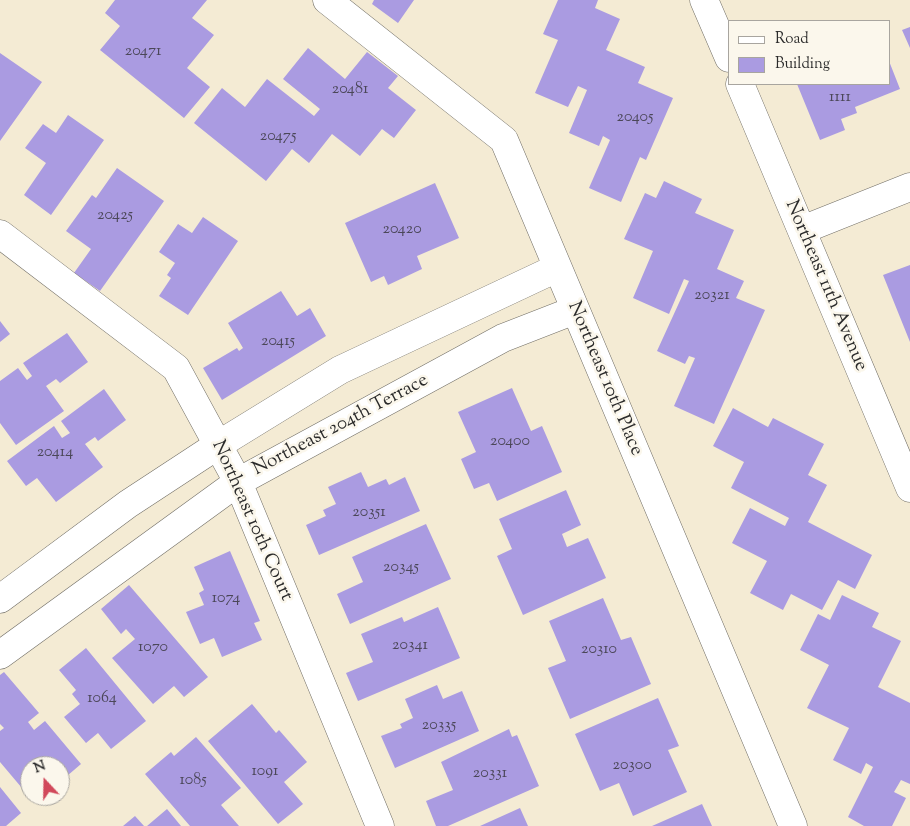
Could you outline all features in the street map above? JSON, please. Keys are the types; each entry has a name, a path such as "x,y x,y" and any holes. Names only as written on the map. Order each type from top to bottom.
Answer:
{"street":[{"name":"Northeast 10th Place","path":"327,0 504,140 793,826"},
{"path":"704,0 728,56"},
{"name":"Northeast 11th Avenue","path":"740,85 910,488"},
{"path":"802,230 910,187"},
{"name":"Northeast 10th Court","path":"0,234 176,368 238,482 375,824"},
{"path":"0,599 128,504 218,445 340,370 557,268"},
{"name":"Northeast 204th Terrace","path":"0,655 238,482 503,338 575,310"}],"building":[{"path":"115,0 207,0 192,18 214,35 187,68 210,87 184,118 100,50 120,26 105,13"},
{"path":"374,0 414,0 398,23 372,4"},
{"path":"558,0 598,0 595,8 620,19 606,50 645,67 638,83 673,98 646,160 640,157 621,202 589,188 610,140 603,136 599,146 569,133 587,90 578,86 568,107 535,93 558,40 543,34"},
{"path":"910,27 910,48 902,30"},
{"path":"308,48 345,79 367,52 398,76 388,88 416,110 394,138 382,129 360,156 332,134 309,163 292,149 266,181 194,123 222,88 245,107 267,79 314,116 320,109 283,79"},
{"path":"0,53 42,82 0,141"},
{"path":"890,64 900,89 855,107 857,113 841,119 845,130 820,140 797,85 890,85"},
{"path":"68,115 104,140 51,215 24,195 46,163 25,148 43,124 56,133"},
{"path":"117,168 164,201 100,291 74,273 91,249 66,231 92,195 96,198"},
{"path":"664,181 702,199 695,213 734,230 717,269 744,281 736,298 765,310 714,424 674,406 695,358 689,356 685,364 657,351 689,281 684,279 669,314 633,298 653,251 624,239 645,193 656,198"},
{"path":"435,183 459,238 417,256 422,269 388,285 384,276 371,282 345,223"},
{"path":"203,217 238,241 188,315 159,296 171,278 167,275 175,263 159,252 178,224 192,233"},
{"path":"910,265 910,342 883,275"},
{"path":"281,291 297,316 310,308 326,336 222,400 203,368 237,348 239,351 243,348 228,323"},
{"path":"0,321 10,334 0,342"},
{"path":"67,333 88,362 60,383 56,379 46,386 64,411 16,445 0,423 0,381 18,368 27,380 32,376 23,363"},
{"path":"512,388 531,431 542,426 562,472 497,501 489,483 474,489 461,459 476,452 458,412"},
{"path":"104,389 126,420 98,441 95,437 85,444 103,467 56,502 37,478 26,486 7,461 54,426 62,438 70,433 61,421"},
{"path":"733,408 768,427 773,418 824,444 808,475 827,485 808,522 872,555 855,589 838,580 822,610 791,594 783,610 750,593 767,561 732,543 750,508 785,526 789,518 731,488 744,462 713,446"},
{"path":"361,472 368,487 386,479 389,485 405,477 420,511 319,555 306,525 326,516 323,510 336,504 328,487"},
{"path":"566,490 581,525 562,534 567,547 588,538 606,578 523,615 497,556 512,549 499,519"},
{"path":"426,524 451,579 350,624 337,594 363,582 352,557"},
{"path":"230,551 260,621 254,623 262,640 222,657 214,638 200,644 186,612 204,605 199,593 204,590 194,567"},
{"path":"129,585 208,677 184,697 174,686 153,704 112,658 135,639 126,629 121,634 101,609"},
{"path":"842,595 879,613 872,627 901,641 878,687 910,703 910,784 901,780 894,792 906,798 892,826 864,826 848,817 873,767 866,763 861,774 833,760 849,728 807,708 829,665 800,650 818,614 830,620"},
{"path":"603,598 621,640 631,637 651,684 570,719 548,668 566,661 549,621"},
{"path":"438,607 460,658 358,701 346,673 373,662 361,634 402,617 404,622"},
{"path":"86,648 146,721 111,749 98,733 86,743 64,717 80,704 72,694 76,690 59,670"},
{"path":"4,672 39,713 28,722 34,730 45,721 81,764 70,773 70,756 20,756 20,786 0,762 0,731 4,728 0,724 0,675"},
{"path":"437,685 443,699 462,691 479,731 395,768 381,736 402,728 400,724 413,718 405,699"},
{"path":"658,698 679,746 668,750 687,792 633,816 619,783 600,791 575,734"},
{"path":"252,704 276,733 279,730 307,762 284,782 303,804 278,824 208,741"},
{"path":"509,729 512,737 517,735 539,786 448,826 436,826 426,801 453,790 441,762"},
{"path":"196,737 241,788 221,805 239,826 190,826 145,774 171,752 174,756"},
{"path":"0,787 21,813 6,826 0,826"},
{"path":"702,804 712,826 652,826"},
{"path":"520,808 528,826 480,826"},
{"path":"167,809 181,826 147,826"},
{"path":"135,816 144,826 123,826"}]}
